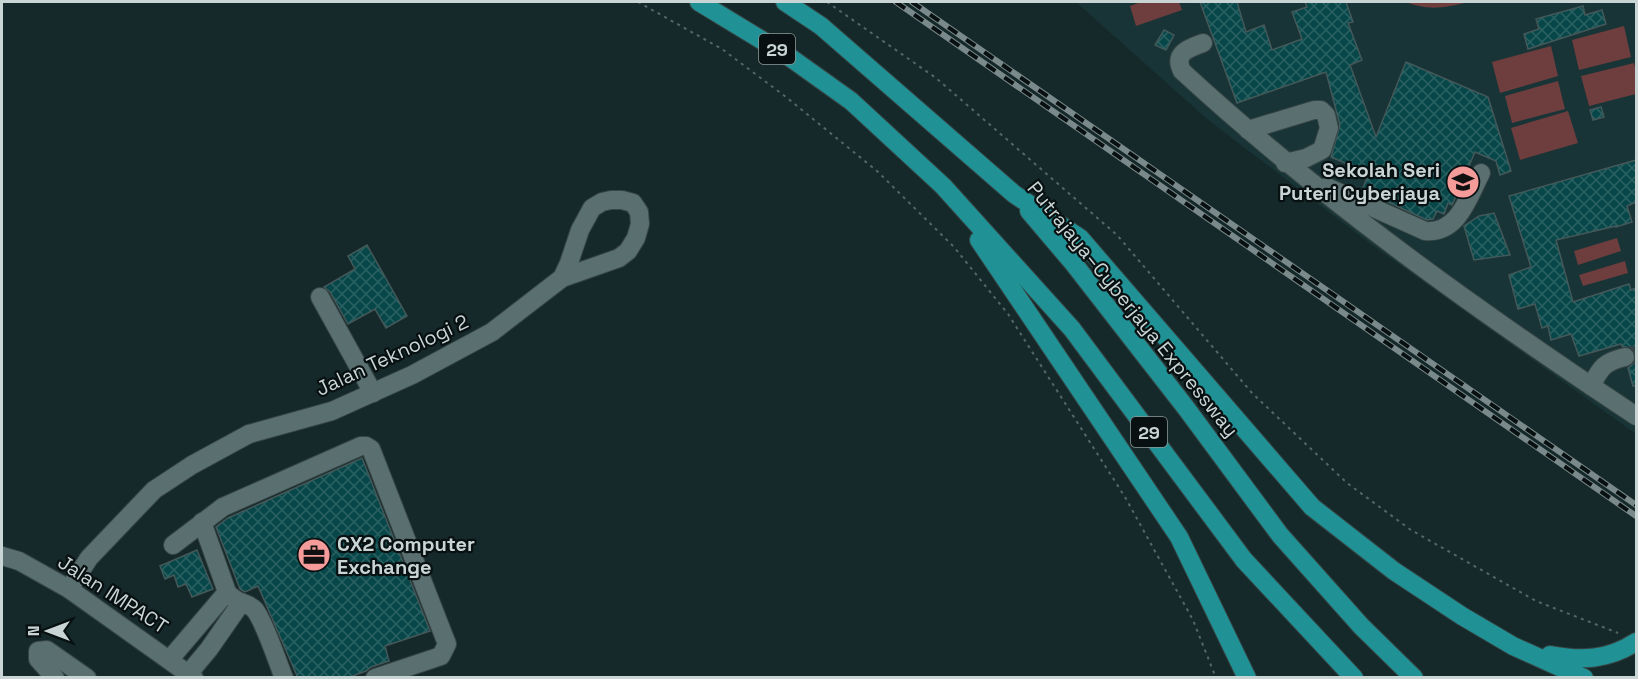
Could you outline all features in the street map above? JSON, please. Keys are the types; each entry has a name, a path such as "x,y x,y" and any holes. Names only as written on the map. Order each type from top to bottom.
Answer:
{"highway":[{"name":"29","path":"699,2 788,56 851,101 943,186 1072,329 1244,560 1354,678"},
{"name":"Putrajaya–Cyberjaya Expressway","path":"785,2 820,26 1014,194 1074,264 1186,408 1280,535 1361,626 1414,678"},
{"path":"943,186 1179,537 1247,678"},
{"path":"1014,194 1080,238 1312,507 1418,588 1461,616 1513,646 1584,678"},
{"path":"1513,646 1551,656 1587,659 1617,653 1636,642"}],"street":[{"path":"1203,43 1182,53 1178,58 1182,71 1292,168 1413,260 1549,358 1636,416"},
{"path":"1248,130 1314,110 1321,110 1329,120 1329,128 1322,150 1292,168"},
{"path":"1292,168 1425,231 1432,232 1448,227 1456,220 1481,174"},
{"name":"Jalan Teknologi 2","path":"69,589 89,558 154,490 192,465 249,434 332,411 412,375 492,332 562,278 606,264 628,251 636,238 640,224 639,212 633,203 611,200 592,208 579,230 569,264 562,278"},
{"path":"1413,260 1425,231"},
{"path":"320,297 373,393"},
{"path":"1591,386 1603,365 1625,357"},
{"path":"173,545 202,522 234,502 361,446 371,449 447,644 441,656 375,678"},
{"path":"202,522 234,598 254,608 284,678"},
{"name":"Jalan IMPACT","path":"2,556 19,561 69,589 181,671"},
{"path":"181,671 209,649 234,598"},
{"path":"55,678 38,659 38,651 47,650 87,678"}],"path":[{"path":"638,2 722,49 786,97 877,171 954,247 1008,314 1125,497 1193,620 1216,678"},
{"path":"827,2 936,78 1117,235 1252,393 1347,483 1411,530 1536,601 1620,633"}],"shaded area":[{"name":"Sekolah Seri Puteri Cyberjaya","path":"1076,2 1636,2 1636,434 1372,245 1207,119"},
{"path":"1141,2 1179,2 1182,10 1136,26 1130,6"},
{"path":"1406,2 1468,2 1437,8 1422,7"},
{"path":"1624,26 1631,57 1579,70 1572,40"},
{"path":"1551,46 1558,76 1500,93 1492,62"},
{"path":"1634,63 1636,94 1589,106 1581,76"},
{"path":"1558,81 1565,109 1512,123 1505,96"},
{"path":"1568,111 1578,143 1520,160 1511,128"},
{"path":"1617,238 1621,251 1578,265 1574,251"},
{"path":"1625,261 1628,273 1583,286 1579,275"}],"building":[{"path":"1200,2 1237,2 1246,32 1264,25 1272,50 1302,39 1292,12 1307,7 1305,2 1346,2 1353,22 1348,23 1362,60 1350,65 1376,137 1406,62 1488,97 1511,171 1500,175 1496,161 1475,152 1452,205 1448,203 1444,214 1437,211 1433,219 1427,220 1362,190 1369,173 1331,157 1340,125 1326,72 1237,103"},
{"path":"1583,6 1585,15 1602,10 1606,24 1528,49 1524,34 1539,29 1536,19"},
{"path":"1164,30 1174,35 1166,50 1155,45"},
{"path":"1601,107 1604,117 1593,120 1590,110"},
{"path":"1636,160 1636,202 1627,206 1632,222 1556,240 1573,302 1629,284 1631,290 1636,288 1636,354 1632,349 1621,344 1579,356 1571,334 1551,340 1548,326 1542,328 1535,304 1518,309 1509,275 1531,267 1509,196"},
{"path":"1494,213 1510,255 1474,260 1464,226 1479,216"},
{"path":"367,245 407,316 386,328 375,309 348,324 330,292 324,287 355,269 348,256"},
{"path":"1636,359 1636,386 1633,386 1628,368"},
{"name":"CX2 Computer Exchange","path":"362,458 430,631 385,646 389,661 347,678 298,678 258,586 245,592 240,589 216,527 228,518"},
{"path":"197,550 213,589 192,597 186,584 178,587 174,575 165,579 160,566"}],"tunnel":[{"path":"1625,357 1636,354"}],"railway":[{"path":"896,2 1636,516"},
{"path":"912,2 1636,505"}],"place":[{"name":"Sekolah Seri Puteri Cyberjaya","path":"1463,182"},
{"name":"CX2 Computer Exchange","path":"314,555"}]}
